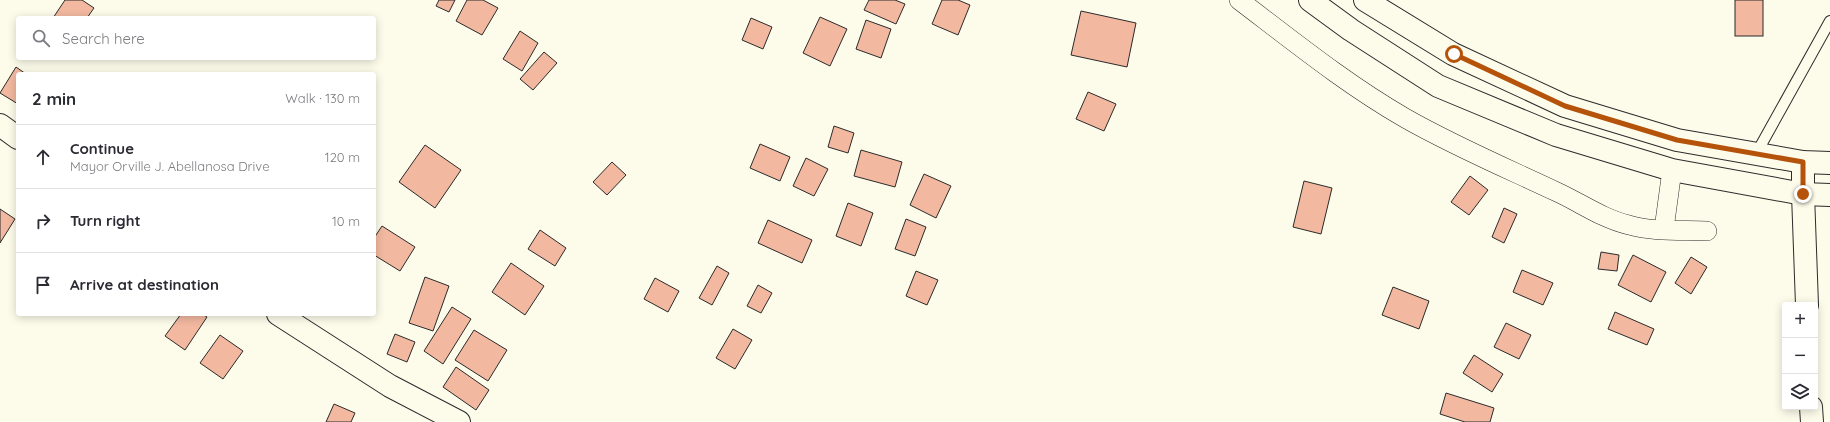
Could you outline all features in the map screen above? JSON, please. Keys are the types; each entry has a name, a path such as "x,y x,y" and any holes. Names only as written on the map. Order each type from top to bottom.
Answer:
{"main road":[{"path":"1310,0 1351,30 1438,86 1556,135 1672,170 1803,194 1830,195"},
{"path":"1365,0 1454,54 1565,106 1677,140 1803,162 1830,163"},
{"path":"0,125 16,137"},
{"path":"1803,162 1807,302"},
{"path":"281,316 390,386 459,422"},
{"path":"1811,410 1812,422"}],"street":[{"path":"1239,0 1340,76 1404,118 1502,168 1558,192 1617,222 1638,227 1707,231"},
{"path":"1664,229 1672,170"}],"lane":[{"path":"1756,154 1830,22"}],"building":[{"path":"65,0 82,0 94,8 88,16 54,16"},
{"path":"439,0 455,0 449,12 436,6"},
{"path":"467,0 483,0 498,8 482,35 456,21"},
{"path":"869,0 895,0 905,4 896,24 864,10"},
{"path":"942,0 958,0 970,5 958,35 932,24"},
{"path":"1735,0 1763,0 1763,36 1735,36"},
{"path":"1081,11 1136,23 1127,67 1071,55"},
{"path":"820,17 847,29 830,66 803,53"},
{"path":"751,18 772,27 763,49 742,40"},
{"path":"866,20 891,29 881,58 856,49"},
{"path":"520,31 538,43 522,71 503,59"},
{"path":"544,52 557,63 533,90 520,79"},
{"path":"16,67 23,72 16,72 16,103 0,93"},
{"path":"1088,92 1116,104 1104,131 1076,119"},
{"path":"834,126 854,133 848,153 828,147"},
{"path":"760,144 790,157 780,181 750,168"},
{"path":"425,145 461,170 435,208 399,182"},
{"path":"861,150 902,162 895,187 854,176"},
{"path":"806,158 828,169 814,196 793,186"},
{"path":"612,162 626,175 607,195 593,182"},
{"path":"924,174 951,186 936,218 910,205"},
{"path":"1470,176 1488,190 1469,215 1451,202"},
{"path":"1304,181 1332,188 1321,234 1293,227"},
{"path":"848,203 873,213 861,246 836,236"},
{"path":"1504,208 1517,214 1504,243 1492,237"},
{"path":"0,209 15,219 0,243"},
{"path":"906,219 926,227 915,256 895,249"},
{"path":"768,220 812,240 802,263 758,243"},
{"path":"382,226 415,247 400,271 376,256 376,235"},
{"path":"540,230 566,248 555,266 528,249"},
{"path":"1601,252 1619,255 1617,271 1598,269"},
{"path":"1633,255 1666,272 1651,302 1618,285"},
{"path":"1691,257 1707,267 1691,294 1675,283"},
{"path":"511,263 544,286 525,315 492,292"},
{"path":"717,266 729,273 712,305 699,298"},
{"path":"1522,270 1553,283 1543,305 1513,292"},
{"path":"916,271 938,280 927,305 906,296"},
{"path":"425,277 449,286 433,331 409,323"},
{"path":"655,278 679,291 668,312 644,299"},
{"path":"758,285 772,293 761,313 747,306"},
{"path":"1393,287 1429,301 1419,329 1382,315"},
{"path":"452,307 471,319 443,364 424,351"},
{"path":"1615,312 1654,329 1647,345 1608,329"},
{"path":"180,316 207,317 185,350 165,336"},
{"path":"1506,323 1531,335 1519,359 1494,347"},
{"path":"733,329 752,340 735,369 716,358"},
{"path":"474,330 507,350 488,381 455,360"},
{"path":"395,334 415,342 407,362 387,354"},
{"path":"220,335 243,351 223,379 200,363"},
{"path":"1474,355 1503,374 1492,392 1463,373"},
{"path":"456,367 489,390 476,410 443,387"},
{"path":"1446,393 1494,408 1490,422 1465,422 1440,414"},
{"path":"334,404 355,413 351,422 326,422"}],"route":[{"path":"1454,54 1565,106 1677,140 1803,162 1803,194"}]}
